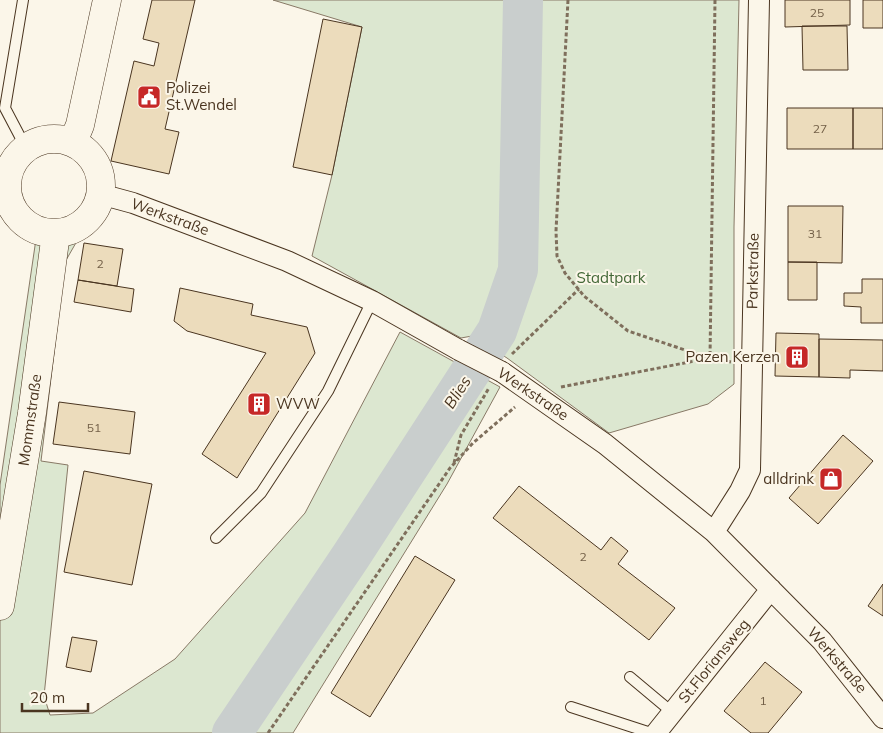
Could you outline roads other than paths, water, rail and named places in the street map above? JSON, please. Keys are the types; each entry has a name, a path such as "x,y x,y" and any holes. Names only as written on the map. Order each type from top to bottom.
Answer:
{"main road":[{"path":"73,142 80,125 107,0"},
{"path":"48,140 73,142 89,155 95,164 101,184 100,194 88,218 69,230 56,233 42,232 21,220 4,201 10,168 26,148 48,140"},
{"name":"Mommstraße","path":"0,606 32,413 56,233"}],"street":[{"name":"Parkstraße","path":"714,532 740,491 750,470 759,0"},
{"name":"Werkstraße","path":"100,194 133,203 287,261 372,301 502,372 605,444 714,532 822,641 880,704"},
{"name":"St.Floriansweg","path":"656,733 771,589"}],"lane":[{"path":"23,0 5,108 26,148"},
{"path":"216,538 261,493 328,391 372,301"},
{"path":"630,677 673,712"},
{"path":"571,707 651,733"}],"waterway":[{"name":"Blies","path":"232,733 351,556 497,331 518,270 523,0"}],"place":[{"name":"Polizei St.Wendel","path":"149,97"},
{"name":"Pazen Kerzen","path":"797,357"},
{"name":"WVW","path":"259,404"},
{"name":"alldrink","path":"831,479"}],"park label":[{"name":"Stadtpark","path":"611,278"}]}
